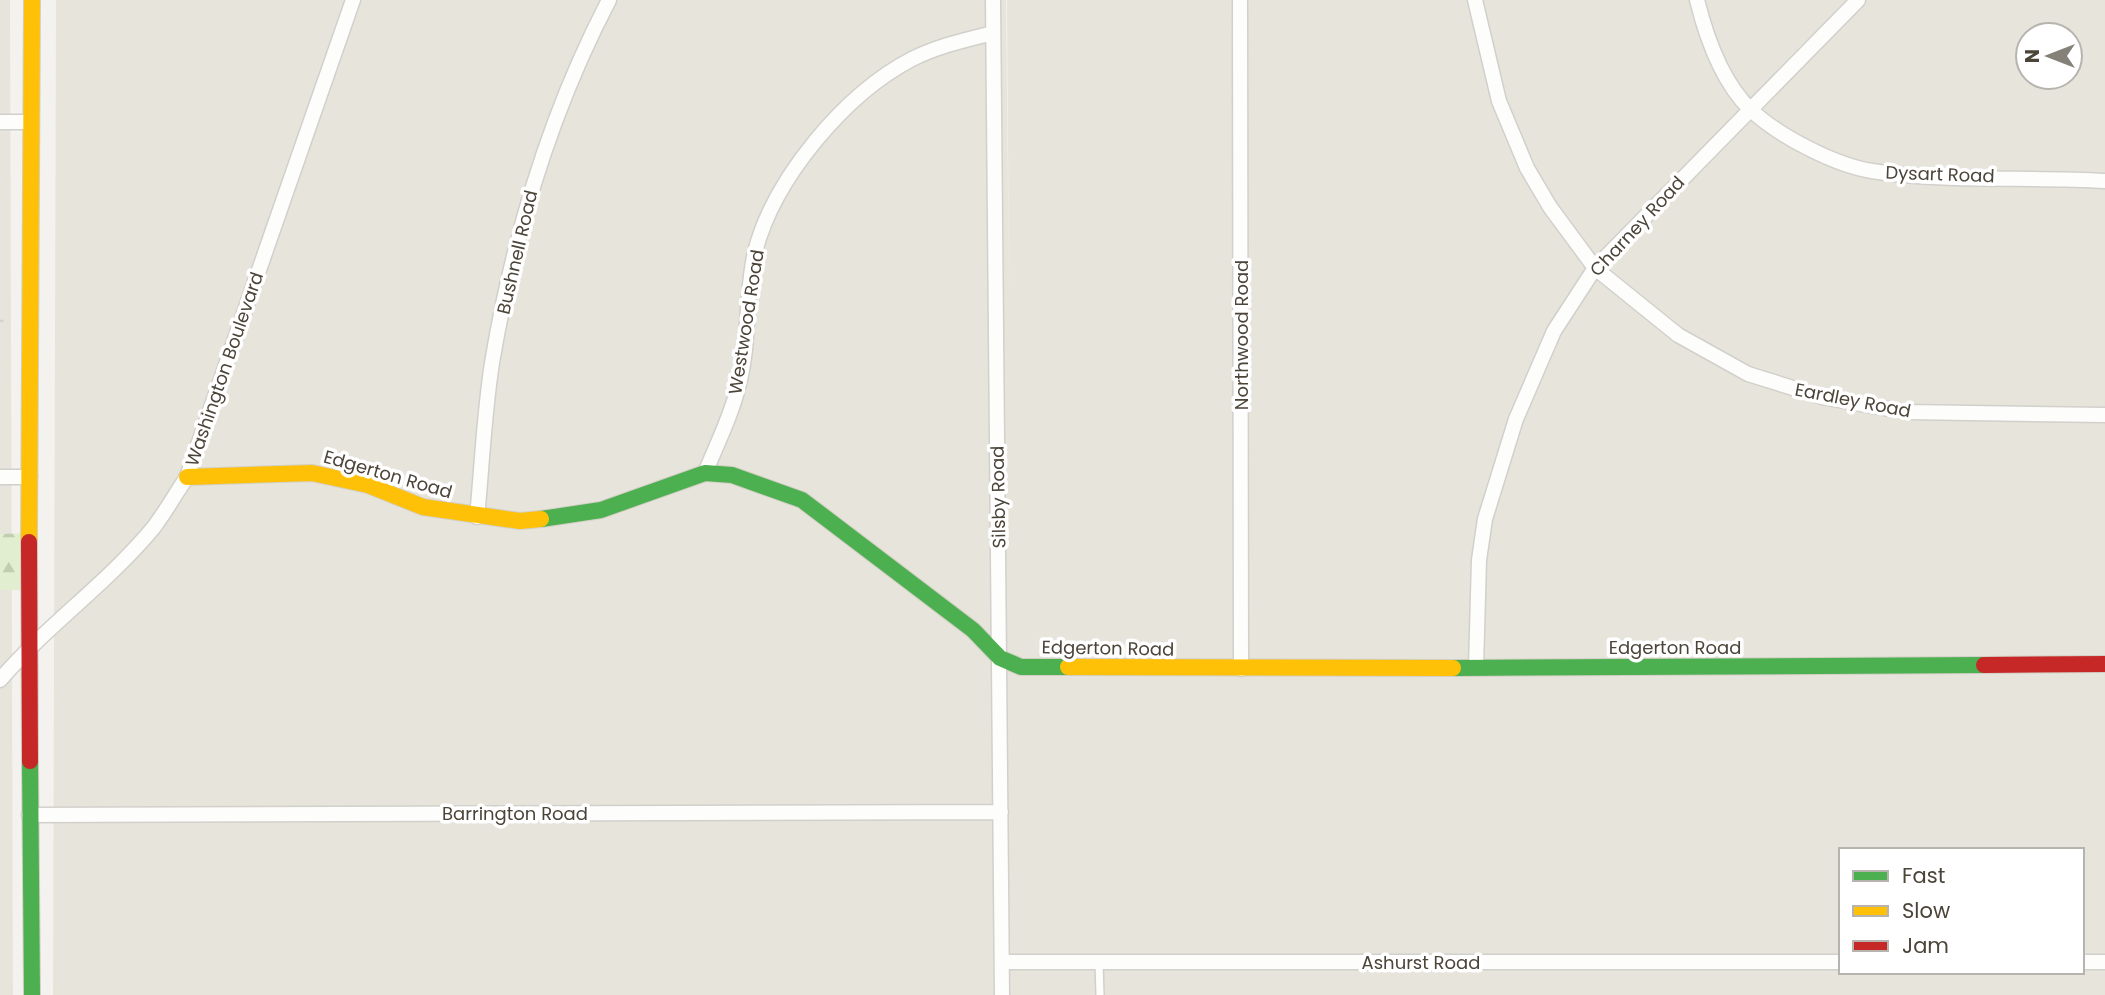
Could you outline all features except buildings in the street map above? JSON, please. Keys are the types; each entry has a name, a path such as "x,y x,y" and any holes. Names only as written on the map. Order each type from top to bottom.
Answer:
{"street":[{"path":"32,0 29,646 32,995"},
{"name":"Washington Boulevard","path":"0,680 29,646 110,573 154,526 187,477 353,0"},
{"name":"Bushnell Road","path":"477,517 492,365 535,175 579,57 609,0"},
{"name":"Silsby Road","path":"993,0 1002,995"},
{"name":"Northwood Road","path":"1240,0 1241,669"},
{"name":"Eardley Road","path":"1475,0 1489,66 1509,129 1527,168 1550,207 1595,268 1678,335 1718,360 1748,374 1822,397 1906,412 2105,415"},
{"path":"1697,0 1718,59 1749,108"},
{"name":"Charney Road","path":"1476,667 1479,560 1497,476 1541,358 1595,268 1749,108 1858,0"},
{"name":"Westwood Road","path":"705,473 739,384 756,249 783,185 831,123 875,83 912,60 949,44 993,33"},
{"name":"Dysart Road","path":"1749,108 1799,143 1869,171 2105,181"},
{"path":"0,122 31,122"},
{"name":"Edgerton Road","path":"187,477 225,478 312,472 368,485 423,507 477,517 520,521 572,517 601,510 705,473 755,481 802,500 973,630 1000,658 1021,667 1241,669 2105,664"},
{"path":"0,477 30,477"},
{"name":"Barrington Road","path":"29,815 1001,812"},
{"name":"Ashurst Road","path":"1002,962 1839,962"},
{"path":"2084,962 2105,962"}],"lane":[{"path":"1100,962 1100,995"}],"path":[{"path":"0,321 6,321"}],"shaded area":[{"path":"0,0 10,0 13,995 0,995"},
{"path":"56,0 1006,0 1009,293 1007,0 2105,0 2105,995 53,995"}],"green space":[{"path":"29,533 29,590 0,590 0,534"}],"traffic: fast":[{"path":"541,519 601,510 705,473 732,475 802,500 973,630 1000,658 1021,667 1068,667"},
{"path":"1453,668 1984,665"},
{"path":"30,761 32,995"}],"traffic: slow":[{"path":"29,542 32,0"},
{"path":"187,477 312,473 368,485 423,507 520,521 541,519"},
{"path":"1068,667 1453,668"}],"traffic: jam":[{"path":"29,542 30,761"},
{"path":"1984,665 2105,664"}]}
